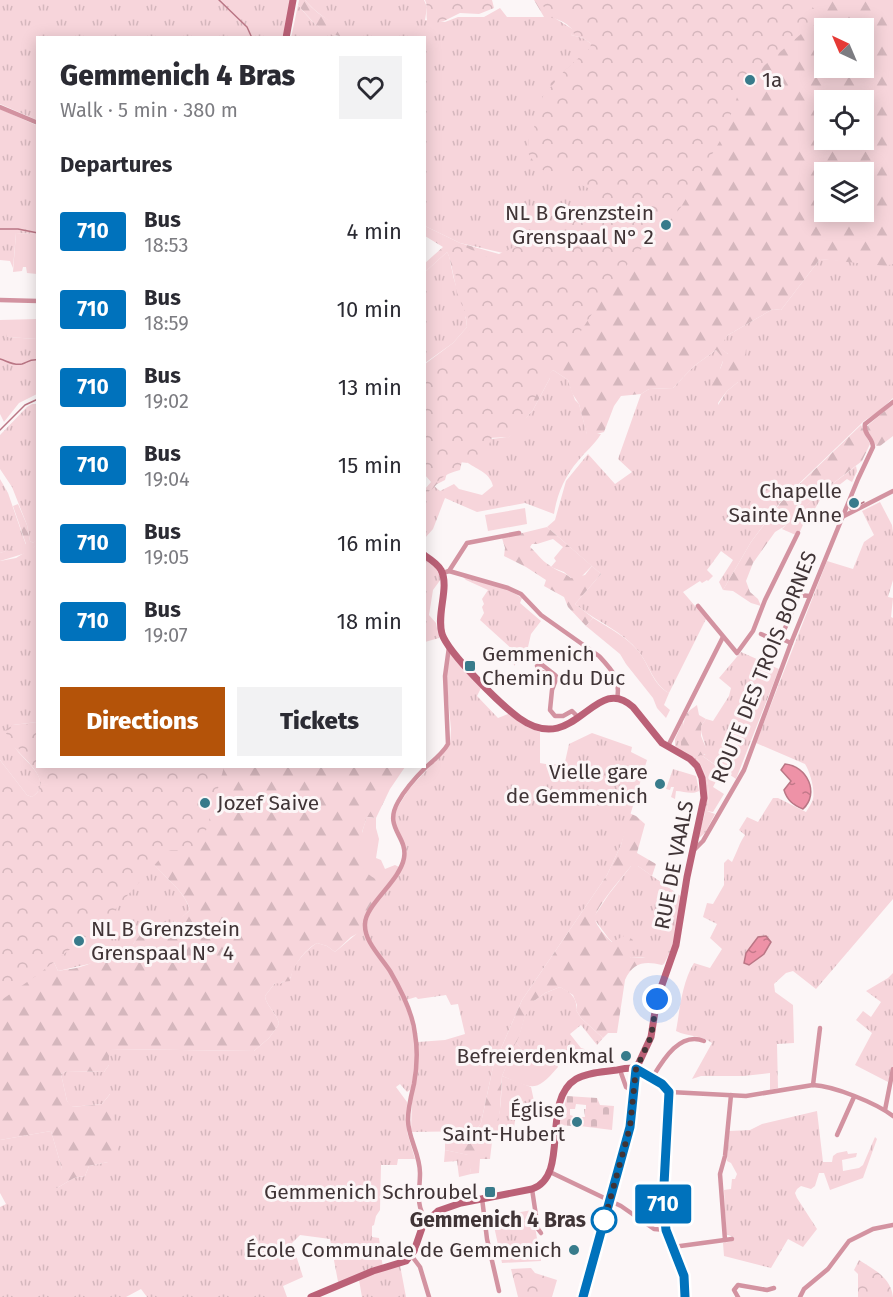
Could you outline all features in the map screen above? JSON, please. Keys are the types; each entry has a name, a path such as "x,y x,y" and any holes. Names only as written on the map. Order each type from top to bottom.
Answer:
{"main road":[{"path":"286,36 293,0"},
{"path":"426,557 446,572 440,627 449,647 499,701 529,724 542,729 566,726 601,701 617,699"},
{"name":"RUE DE VAALS","path":"583,1297 630,1127 636,1069 651,1037 657,999 675,945 704,798 702,778 694,762 659,740 631,704 617,699"},
{"path":"311,1297 373,1270 406,1261 411,1255 426,1220 449,1207 482,1198 532,1189 545,1181 550,1172 559,1111 566,1089 577,1079 586,1075 636,1069 669,1092 663,1203 666,1230 684,1276 687,1296"}],"street":[{"path":"0,107 36,122"},
{"path":"0,300 36,301"},
{"name":"ROUTE DES TROIS BORNES","path":"693,851 703,841 744,770 791,643 873,447 864,431 865,424 893,402"},
{"path":"843,517 893,491"},
{"path":"699,606 737,653 750,637 798,532"},
{"path":"519,533 467,543 446,572 508,588 521,594 541,615 591,650 606,664 617,679 617,699"},
{"path":"780,638 793,610 796,597 798,595 810,596"},
{"path":"761,634 791,643"},
{"path":"668,746 723,637"},
{"path":"426,767 448,744 445,676 449,647"},
{"path":"555,675 557,679 552,690 550,710 555,716 563,716 572,711 578,717"},
{"path":"425,768 397,804 392,818 403,847 404,857 390,885 370,910 365,921 372,946 396,981 415,1031 416,1066 408,1121 419,1167 419,1208 426,1220"},
{"path":"813,1085 820,1028"},
{"path":"652,1078 662,1061 682,1042 688,1038 704,1041"},
{"path":"885,1110 893,1069"},
{"path":"620,1070 626,1087 633,1091"},
{"path":"669,1092 759,1095 813,1085 832,1088 885,1110 893,1116"},
{"path":"725,1240 720,1174 725,1156 731,1095"},
{"path":"837,1135 854,1097"},
{"path":"550,1172 610,1201 654,1229 666,1230"},
{"path":"532,1189 538,1229 541,1233"},
{"path":"482,1198 487,1239 499,1291"},
{"path":"800,1297 808,1285 828,1269 849,1241 873,1229 893,1224"},
{"path":"673,1247 732,1239"},
{"path":"411,1255 420,1267 429,1297"},
{"path":"738,1297 734,1290 738,1285 767,1290 774,1288"}],"green space":[{"path":"0,0 291,0 282,36 36,36 36,120 0,104"},
{"path":"299,0 305,0 326,18 364,36 342,36 327,32 320,28 298,5"},
{"path":"305,0 424,0 427,7 425,20 445,22 458,17 484,17 500,8 507,17 553,17 574,30 571,35 583,38 596,47 549,172 564,175 597,192 573,229 538,243 503,253 460,243 426,226 426,36 364,36 334,24"},
{"path":"425,0 492,0 494,8 479,14 460,13 429,25"},
{"path":"534,0 893,0 893,264 885,266 820,259 781,310 773,309 728,335 719,347 728,354 733,354 739,347 746,349 744,367 738,382 727,391 711,412 706,410 706,402 723,361 716,350 694,366 673,388 649,389 641,394 621,396 614,406 604,432 590,436 587,435 579,404 568,380 553,370 533,410 509,437 488,438 464,450 468,463 459,462 448,469 445,480 437,484 426,496 426,488 431,482 426,476 426,363 453,343 467,327 447,252 426,271 426,262 443,247 426,237 426,226 460,243 499,254 517,246 538,243 571,231 596,192 564,175 537,168 531,163 528,152 535,135 539,107 548,94 551,83 579,58 596,47 583,38 571,35 573,30 564,22 544,17"},
{"path":"538,0 806,0 822,18 814,18 814,26 808,28 752,76 740,89 724,134 681,207 630,260 563,359 543,381 534,400 534,406 517,432 507,438 493,435 480,466 462,461 460,470 440,479 426,496 426,489 433,481 426,475 426,366 470,331 471,323 461,303 455,272 447,251 448,245 457,243 493,260 518,246 538,243 569,229 594,190 538,168 528,153 529,137 539,117 543,96 565,70 590,48 592,41 573,33 575,29 564,14 549,13"},
{"path":"298,5 316,24 337,36 291,36"},
{"path":"0,109 36,125 36,234 16,233 13,268 10,261 0,260"},
{"path":"16,233 36,234 36,274 27,273 26,267 23,267 22,271 13,272"},
{"path":"447,252 467,327 453,343 426,362 426,271"},
{"path":"820,259 893,264 893,398 864,421 782,500 751,542 723,590 719,582 733,560 721,551 707,570 713,576 708,581 702,583 700,581 683,592 706,619 669,693 659,685 643,657 632,645 575,604 601,574 547,527 555,520 566,481 588,454 615,484 632,472 618,459 641,394 649,389 673,388 694,366 716,350 724,358 720,369 718,405 727,391 738,382 733,354 728,354 718,347 728,335 773,309 781,310"},
{"path":"36,319 36,339 7,337 6,332 0,332 0,320"},
{"path":"0,332 7,332 7,337 36,339 36,394 19,403 4,422 0,414"},
{"path":"553,370 568,380 575,400 579,404 587,434 601,434 565,479 559,492 554,514 525,503 477,512 445,498 433,529 426,537 426,495 434,486 440,491 454,484 459,489 482,495 493,486 486,475 468,463 464,450 455,443 509,437 533,410 550,378"},
{"path":"36,404 36,541 33,543 30,541 27,525 12,487 0,469 0,435 27,407"},
{"path":"893,404 893,436 880,446 876,446 866,427"},
{"path":"861,425 870,444 862,461 814,498 788,524 775,532 753,563 746,581 750,592 758,599 761,606 751,603 733,591 723,590 751,542 782,501"},
{"path":"856,466 857,471 852,482 847,479 820,500 809,519 806,518 798,536 782,529 814,498"},
{"path":"0,479 8,493 26,545 0,553"},
{"path":"880,502 892,525 893,532 893,580 888,597 893,598 891,617 893,618 893,899 816,989 793,971 786,973 774,984 775,992 793,1005 794,1043 777,1044 778,1088 770,1090 770,1073 744,1076 701,1076 692,1079 712,1043 676,1031 684,987 690,970 694,963 710,968 722,949 710,938 717,924 703,917 707,903 713,904 724,885 724,863 728,859 732,862 745,835 739,830 747,817 758,822 773,798 778,798 806,812 813,799 812,781 805,764 756,743 827,561 853,569 864,542 874,535 862,511"},
{"path":"18,504 27,525 30,541 33,543 36,540 36,546 33,548 36,560 31,560 26,553 0,561 0,553 26,544 13,506"},
{"path":"525,508 527,524 488,531 485,515"},
{"path":"547,527 570,547 563,547 553,539 532,544 530,547 544,561 571,578 585,575 592,566 601,574 575,604 593,618 586,626 568,607 564,597 544,586 546,580 504,556 505,548 502,538"},
{"path":"36,546 36,722 13,725 15,747 39,778 38,791 32,797 27,795 0,760 0,561 16,558"},
{"path":"563,547 570,547 592,566 580,578 571,578 564,572 551,567 556,561 554,558"},
{"path":"426,560 436,568 441,579 433,590 429,615 436,623 439,638 426,642"},
{"path":"461,575 509,590 522,598 520,603 541,621 531,634 528,647 514,666 513,650 480,620 484,613 482,599 488,590 466,580"},
{"path":"593,618 618,633 643,657 659,685 669,693 664,705 670,710 666,718 620,654 586,626"},
{"path":"741,652 779,669 736,779 701,755 705,755 706,751 701,726 706,719 713,721 729,696 731,688 719,678"},
{"path":"450,654 481,688 477,696 498,718 508,714 527,727 540,732 540,763 551,765 565,762 569,744 592,733 632,747 631,752 647,760 621,845 607,875 522,1000 493,1067 481,1123 476,1131 411,1132 418,1042 445,1040 465,1034 458,1004 451,1005 446,995 406,1000 375,949 366,919 406,857 394,824 396,810 409,789 450,745 451,729 446,676"},
{"path":"697,705 699,715 706,719 701,726 701,736 708,753 694,759 682,749 681,742 686,715"},
{"path":"683,721 682,747 688,754 696,757 703,770 708,782 707,811 715,814 705,833 699,838 707,798 706,788 701,774 675,746 675,739"},
{"path":"36,722 36,768 404,768 390,789 376,818 367,817 362,832 388,886 373,904 364,930 351,937 335,952 317,943 299,959 290,981 275,983 265,996 279,1024 269,1038 254,1051 109,1049 109,1065 104,1072 67,1071 61,1074 67,1101 72,1107 102,1104 111,1093 119,1156 108,1162 89,1166 85,1176 74,1178 57,1188 48,1183 62,1169 51,1131 0,1140 0,760 27,795 32,797 40,785 35,771 14,747 4,731 13,725","holes":["149,858 178,889 190,910 182,917 164,925 154,924 143,931 133,944 116,947 87,965 58,971 52,958"]},
{"path":"36,723 36,768 224,768 201,843 189,850 166,852 103,923 40,973 0,1001 0,763 30,798 38,794 41,782 38,772 5,732 14,726"},
{"path":"701,755 722,770 713,787 724,794 713,812 707,811 708,782 696,757"},
{"path":"673,769 696,776 699,791 690,793 676,791 675,799 671,797 674,787 670,790 666,789"},
{"path":"629,813 645,824 637,853 656,864 652,876 638,866 631,866 604,900 595,919 612,942 626,935 633,940 629,955 631,958 650,957 664,964 645,963 632,969 625,980 617,1033 608,1033 603,1038 581,1018 576,1010 577,1005 573,995 560,987 545,993 534,1001 534,1006 525,1016 502,1076 500,1110 498,1123 493,1133 490,1159 480,1159 479,1173 471,1174 468,1155 445,1150 445,1131 476,1131 481,1123 493,1067 522,1000 607,875 621,845"},
{"path":"367,817 376,818 379,839 376,858 381,860 385,869 395,865 399,867 388,886 369,874 361,865 359,851"},
{"path":"149,858 183,895 190,910 179,920 143,931 133,944 93,963 58,971 52,958"},
{"path":"631,866 638,866 682,897 673,946 664,964 643,957 631,958 609,939 595,920 595,915 609,894"},
{"path":"361,930 364,930 397,986 413,1032 415,1062 412,1086 407,1092 400,1084 396,1087 407,1102 407,1132 415,1159 398,1159 397,1165 381,1165 380,1210 372,1226 372,1237 379,1238 383,1269 400,1265 406,1297 362,1297 359,1280 339,1287 330,1239 300,1235 292,1243 303,1277 283,1286 287,1297 147,1297 141,1289 126,1297 0,1297 0,1207 6,1204 0,1193 0,1140 51,1131 62,1169 57,1188 74,1178 85,1176 89,1166 108,1162 110,1094 102,1104 71,1107 67,1101 61,1074 67,1071 104,1072 109,1065 108,1049 254,1051 269,1038 279,1024 265,996 275,983 291,978 300,958 317,943 335,952"},
{"path":"893,973 893,1065 888,1082 855,1065 872,1033 856,1020 863,1011 871,1017 881,1002 866,991"},
{"path":"560,987 572,996 581,1018 603,1038 597,1045 581,1025 570,1034 581,1048 601,1056 558,1065 556,1059 549,1055 531,1062 516,1042 526,1013 534,1001 545,993"},
{"path":"516,1042 531,1061 549,1055 553,1056 558,1067 544,1081 533,1086 527,1086 502,1076"},
{"path":"502,1076 531,1087 534,1101 539,1103 536,1112 517,1108 513,1134 493,1133 500,1112"},
{"path":"567,1096 597,1098 600,1105 614,1106 612,1130 580,1126 582,1117 585,1117 586,1105 576,1104 575,1109 570,1109 570,1115 573,1116 572,1126 559,1125"},
{"path":"817,1111 823,1162 832,1162 833,1156 837,1153 847,1151 848,1154 857,1153 856,1157 842,1160 843,1171 859,1168 863,1165 875,1137 877,1139 863,1178 830,1190 824,1173 819,1173 815,1186 811,1189 801,1186 797,1189 795,1193 797,1198 817,1229 803,1247 788,1239 771,1268 724,1256 723,1243 733,1241 733,1237 726,1234 724,1190 731,1189 732,1179 735,1179 737,1174 731,1163 727,1161 729,1131 750,1130 762,1124"},
{"path":"445,1150 469,1155 471,1174 459,1177 457,1161 444,1162"},
{"path":"532,1210 541,1261 502,1263 492,1217"},
{"path":"859,1260 886,1280 893,1297 858,1297 858,1274 854,1270"},
{"path":"531,1268 535,1273 557,1280 552,1297 518,1297 511,1269"}],"water":[{"path":"785,764 799,770 809,781 810,796 803,809 791,802 785,794 784,790 791,781 781,770"},
{"path":"766,936 771,942 764,954 749,965 744,963 746,953 758,937"}],"waterway":[{"path":"219,0 247,27 251,36"},
{"path":"0,229 36,233"},
{"path":"0,359 13,364 36,360"},
{"path":"0,430 25,405 36,400"},
{"path":"850,509 864,502"}],"bus line":[{"name":"710","path":"583,1297 630,1127 636,1069 666,1087 670,1096 663,1203 664,1220 684,1276 685,1297"}],"place":[{"name":"1a","path":"750,80"},
{"name":"NL B Grenzstein Grenspaal N° 2","path":"666,225"},
{"name":"Chapelle Sainte Anne","path":"854,503"},
{"name":"Gemmenich Chemin du Duc","path":"470,666"},
{"name":"Vielle gare de Gemmenich","path":"660,784"},
{"name":"Jozef Saive","path":"205,803"},
{"name":"NL B Grenzstein Grenspaal N° 4","path":"79,941"},
{"name":"Befreierdenkmal","path":"626,1056"},
{"name":"Église Saint-Hubert","path":"577,1122"},
{"name":"Gemmenich Schroubel","path":"490,1192"},
{"name":"Gemmenich 4 Bras","path":"604,1220"},
{"name":"École Communale de Gemmenich","path":"574,1250"}],"route":[{"path":"604,1220 602,1229 630,1127 636,1069 651,1037 657,999"}]}
